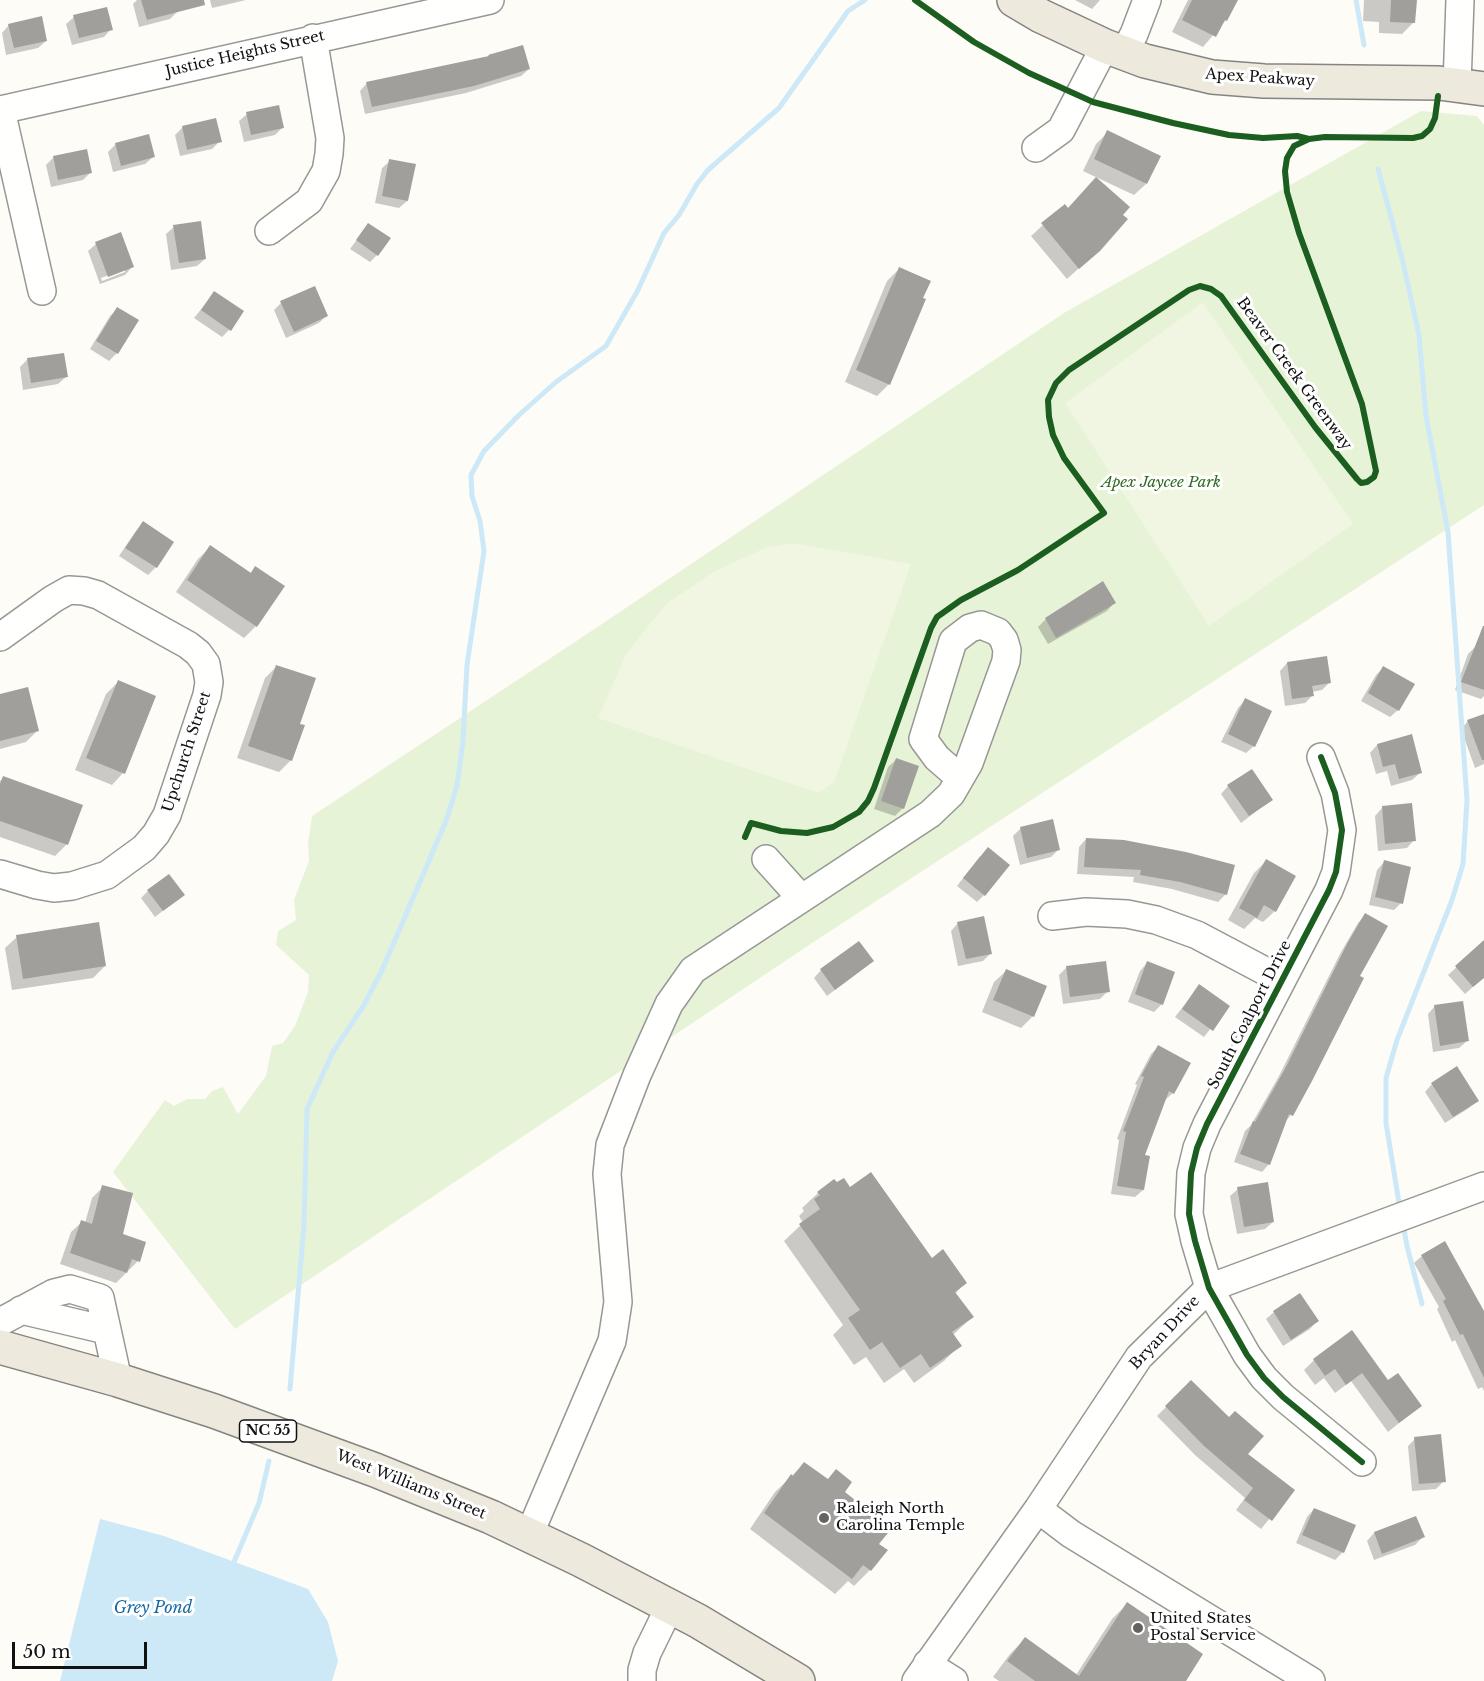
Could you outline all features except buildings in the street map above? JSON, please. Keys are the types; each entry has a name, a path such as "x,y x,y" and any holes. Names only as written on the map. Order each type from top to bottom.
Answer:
{"main road":[{"name":"Apex Peakway","path":"1014,0 1041,16 1114,50 1145,61 1212,77 1264,81 1389,82 1471,87"},
{"name":"West Williams Street","path":"0,1347 118,1380 214,1411 420,1488 529,1535 670,1606 798,1681"}],"street":[{"name":"Justice Heights Street","path":"1,110 490,0"},
{"path":"1036,148 1061,130 1114,50 1134,34 1147,0"},
{"path":"1460,0 1471,87"},
{"path":"269,231 309,201 326,171 330,138 313,38"},
{"path":"1,110 42,291"},
{"name":"Upchurch Street","path":"0,637 69,590 84,591 99,595 188,645 206,664 209,682 204,705 167,815 156,834 144,848 107,874 72,886 54,888 0,874"},
{"path":"529,1535 612,1341 618,1302 607,1174 610,1145 637,1075 669,1004 693,970 930,814 951,794 969,763 1006,661 1007,650 1004,640 998,632 981,625 970,628 954,641 923,739 938,758 960,778"},
{"name":"South Coalport Drive","path":"1321,757 1340,812 1342,830 1340,854 1329,890 1207,1124 1197,1148 1191,1173 1189,1214 1209,1288 1246,1355 1283,1398 1362,1462"},
{"path":"766,859 801,898"},
{"path":"1052,916 1086,912 1127,914 1156,920 1197,935 1282,980"},
{"name":"Bryan Drive","path":"922,1672 1038,1509 1139,1357 1209,1288 1481,1194"},
{"path":"11,1316 106,1330 118,1380"},
{"path":"1038,1509 1071,1534 1303,1679"},
{"path":"642,1681 642,1670 647,1653 670,1606"},
{"path":"922,1672 954,1681"}],"green space":[{"name":"Apex Jaycee Park","path":"1421,111 1477,116 1484,125 1484,505 815,941 235,1329 113,1172 165,1100 174,1106 187,1099 205,1099 212,1091 223,1087 238,1114 266,1076 272,1046 283,1043 295,1026 308,992 309,975 276,945 278,931 296,920 294,900 309,861 308,844 312,816 1064,313"},
{"path":"1203,302 1353,524 1209,626 1065,403"},
{"path":"792,543 911,564 834,782 819,793 598,718 626,654 666,604 715,571 765,548"}],"water":[{"name":"Grey Pond","path":"100,1519 164,1536 308,1589 328,1622 338,1661 332,1681 60,1681"}],"waterway":[{"path":"290,1389 304,1225 307,1109 333,1052 364,1005 383,968 446,821 457,786 463,741 467,665 484,551 480,521 472,496 471,475 484,451 519,415 556,382 606,346 638,290 664,233 679,215 697,184 708,170 779,108 848,11 865,0"},
{"path":"1356,0 1364,45"},
{"path":"1378,169 1402,258 1419,335 1426,416 1448,532 1467,800 1463,864 1452,900 1397,1040 1386,1078 1386,1123 1400,1209"},
{"path":"1403,1224 1422,1304"},
{"path":"234,1562 259,1503 269,1461"}],"cycle path":[{"path":"915,0 974,42 1029,73 1093,102 1229,135 1263,138 1297,136 1309,139"},
{"name":"Beaver Creek Greenway","path":"745,837 751,823 781,831 807,833 833,827 859,812 868,801 874,788 931,628 937,617 961,600 1018,570 1104,513 1064,458 1053,435 1048,400 1056,383 1069,370 1189,290 1200,286 1211,289 1221,296 1315,427 1357,479 1361,483 1374,477 1376,471 1362,404 1299,233 1287,192 1285,171 1287,158 1294,146 1309,139 1422,136 1430,129 1435,118 1438,96"},
{"path":"1321,757 1335,793 1342,830 1336,872 1329,890 1207,1124 1197,1148 1191,1173 1189,1214 1209,1288 1247,1355 1264,1378 1283,1397 1362,1462"}],"place":[{"name":"Raleigh North Carolina Temple","path":"824,1518"},
{"name":"United States Postal Service","path":"1138,1628"}]}
